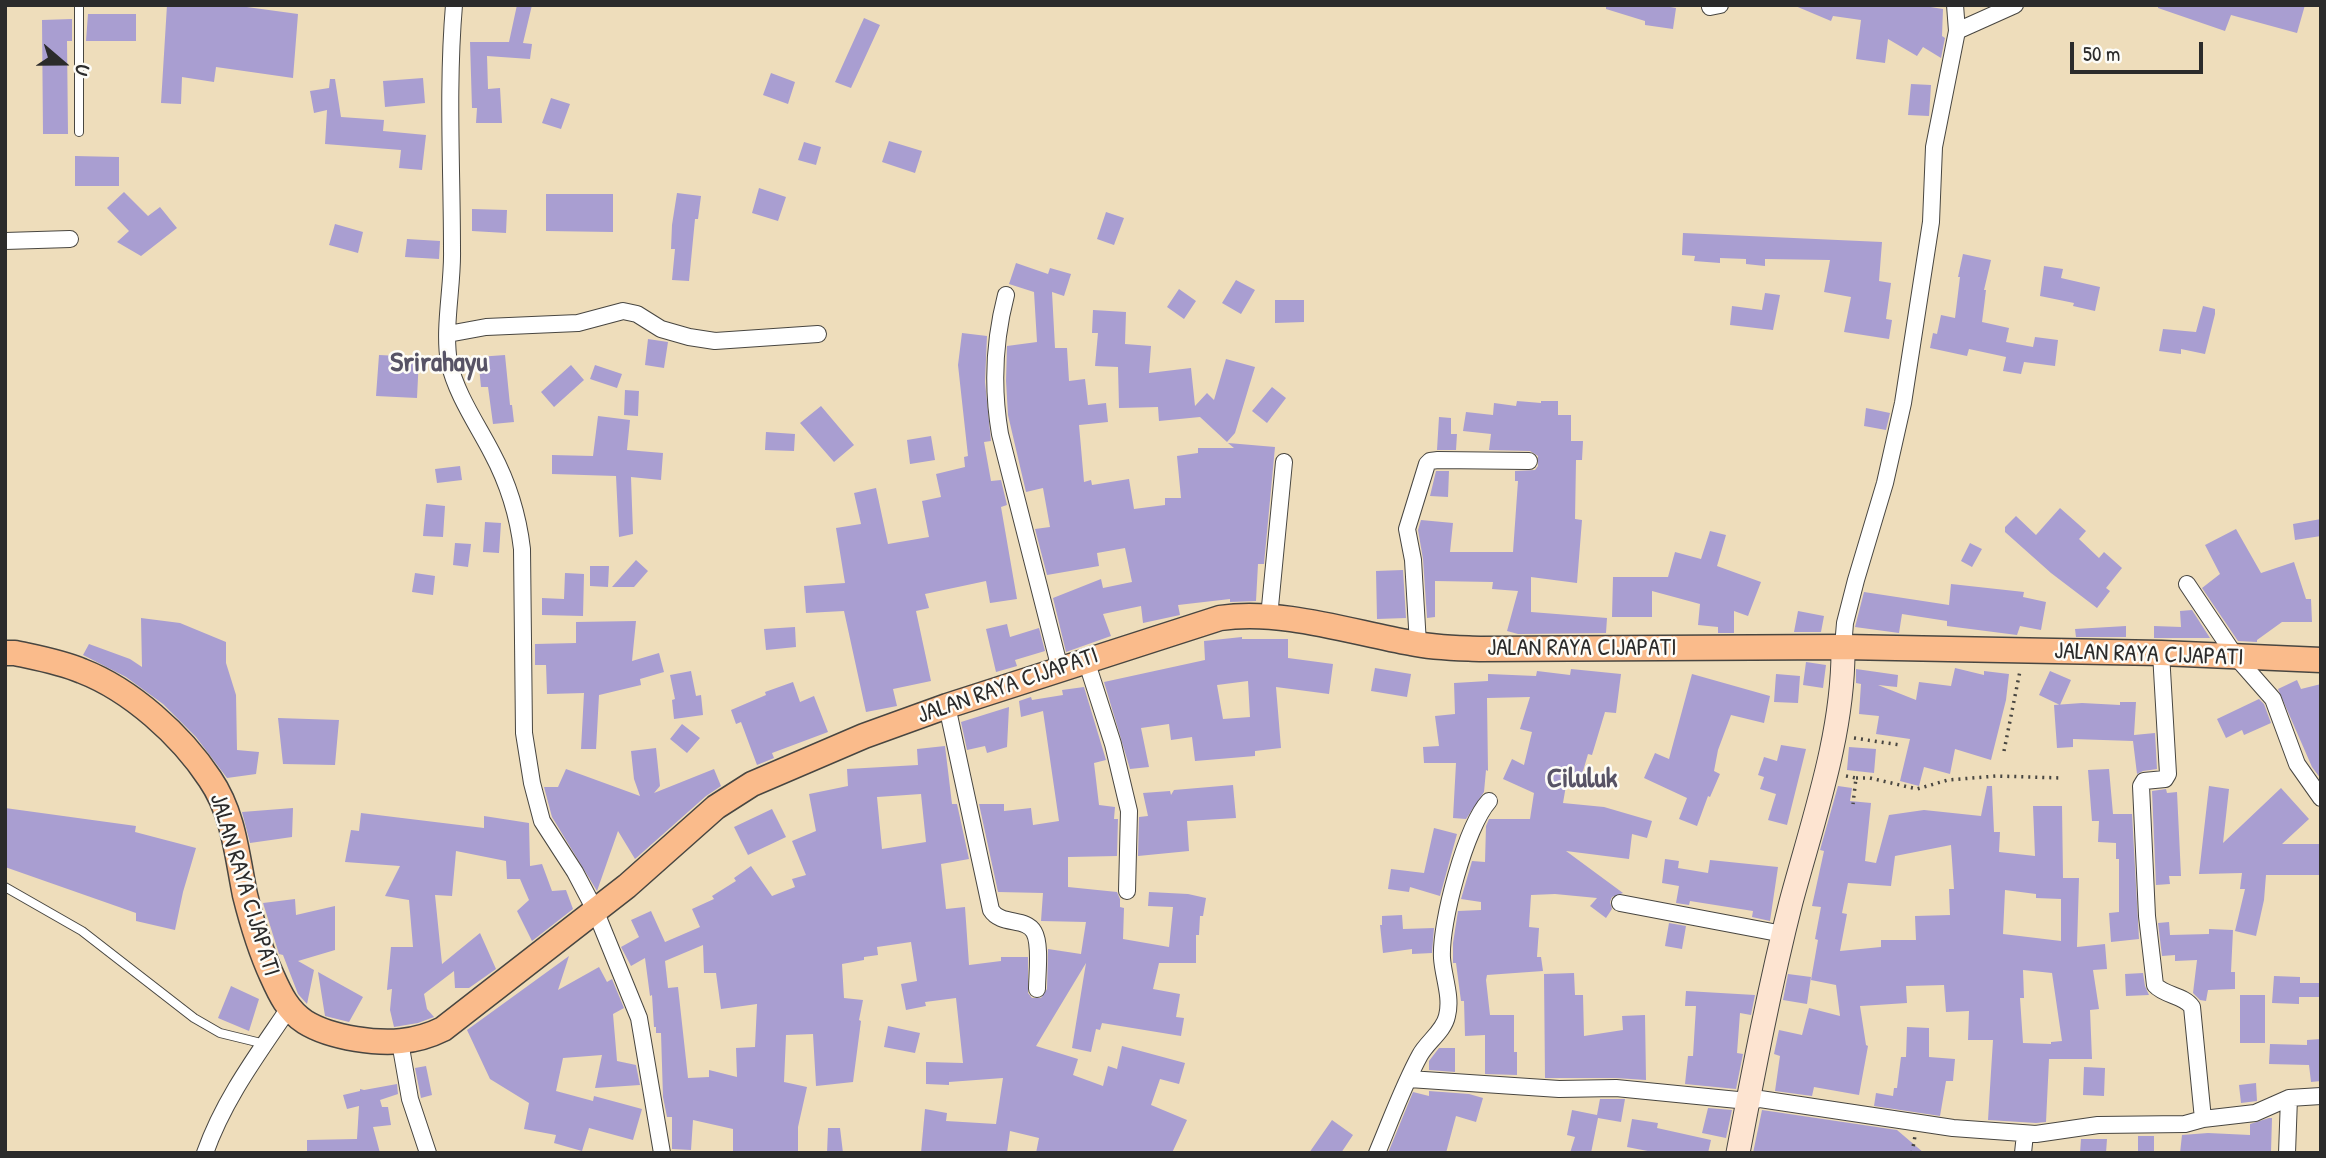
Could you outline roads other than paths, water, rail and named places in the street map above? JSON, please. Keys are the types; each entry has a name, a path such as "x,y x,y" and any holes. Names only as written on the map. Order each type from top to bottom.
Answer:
{"main road":[{"name":"JALAN RAYA CIJAPATI","path":"5,653 15,653 81,670 111,685 139,704 161,724 211,780 225,808 235,838 260,950 279,993 289,1007 304,1021 334,1035 400,1042 416,1040 443,1029 627,886 716,807 752,784 864,736 947,706 1205,621 1236,615 1269,617 1356,630 1418,645 1480,649 1843,647 2161,653 2321,660"}],"street":[{"path":"454,5 449,130 453,251 449,362 458,386 494,456 518,521 522,549 524,733 532,783 542,821 575,872 595,910 639,1018 662,1153"},
{"path":"1957,31 2015,5"},
{"path":"1738,1153 1783,934 1842,701 1845,623 1885,483 1903,403 1931,222 1934,147 1957,31 1952,6"},
{"path":"5,241 70,240"},
{"path":"1006,295 999,322 995,404 1000,434 1060,669"},
{"path":"448,334 486,327 578,323 623,311 637,314 662,329 715,341 818,334"},
{"path":"1418,645 1413,560 1407,529 1427,464 1438,460 1529,461"},
{"path":"1269,617 1284,462"},
{"path":"2188,584 2235,657 2273,699 2297,764 2321,798"},
{"path":"2161,653 2168,774 2165,779 2144,781 2141,786 2147,916 2155,985 2161,991 2189,1002 2192,1007 2203,1119"},
{"path":"1086,660 1113,744 1129,811 1127,891"},
{"path":"947,706 991,910 999,918 1027,925 1033,930 1037,943 1038,989"},
{"path":"1377,1153 1421,1052 1447,1017 1448,1001 1442,958 1449,910 1458,872 1476,822 1489,801"},
{"path":"1620,903 1783,934"},
{"path":"205,1153 219,1118 250,1064 289,1007"},
{"path":"400,1042 410,1099 417,1113 428,1153"},
{"path":"1409,1079 1559,1089 1616,1088 1748,1101 1760,1099 1953,1128 2025,1133 2098,1125 2185,1124 2203,1119 2255,1113 2289,1098 2321,1096"},
{"path":"2287,1153 2289,1098"},
{"path":"2022,1153 2025,1133"}],"lane":[{"path":"79,5 79,132"},
{"path":"5,887 82,931 202,1023 220,1033 265,1044"}],"district":[{"name":"Srirahayu","path":"439,364"},
{"name":"Ciluluk","path":"1582,780"}]}
